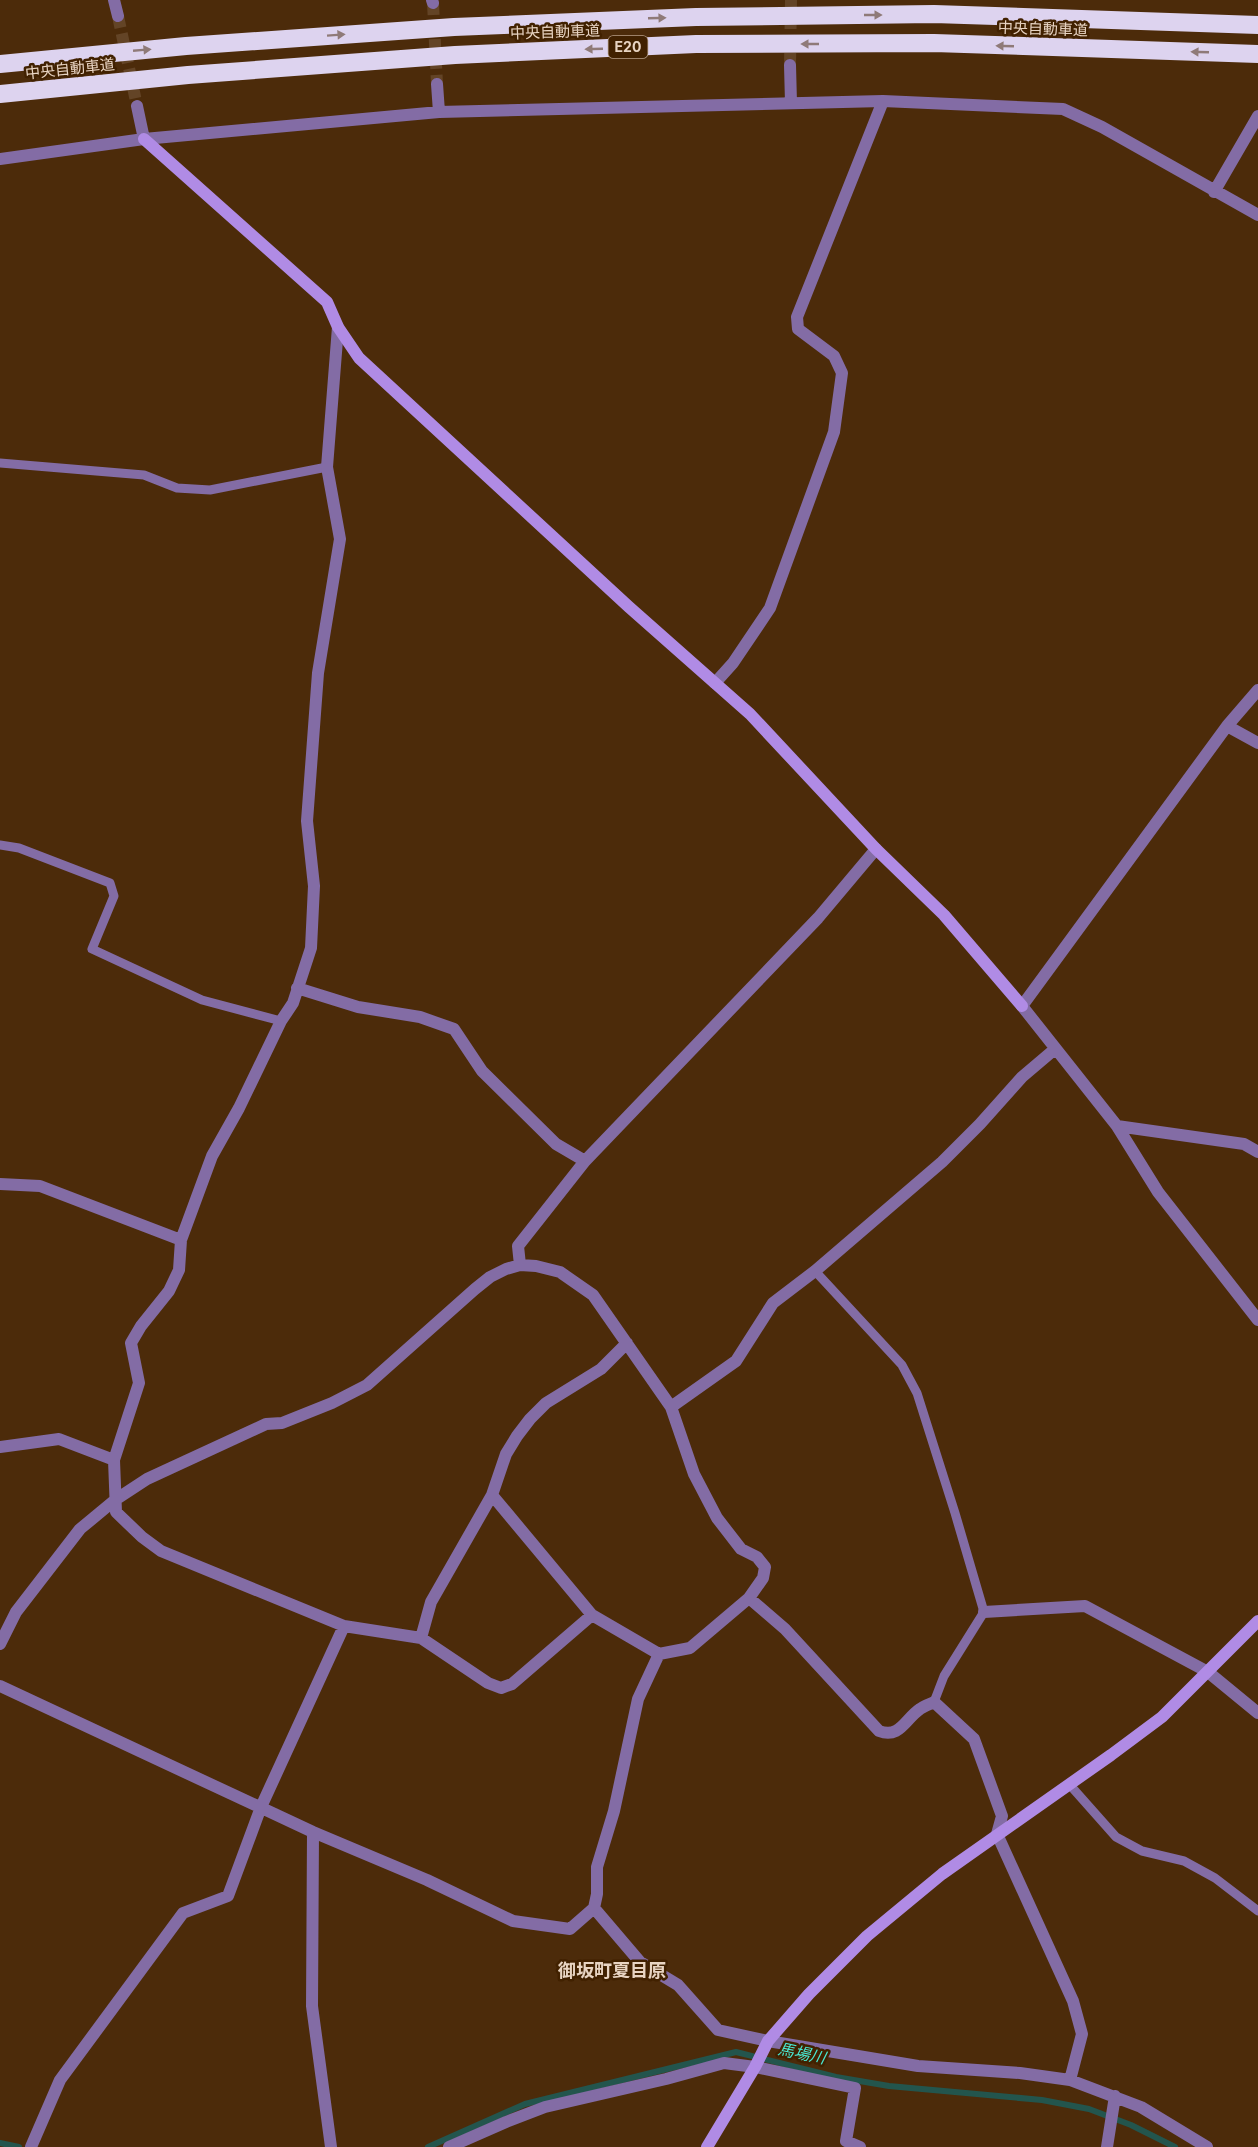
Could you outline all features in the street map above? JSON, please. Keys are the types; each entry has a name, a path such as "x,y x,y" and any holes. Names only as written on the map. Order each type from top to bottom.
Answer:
{"highway":[{"name":"中央自動車道","path":"0,64 186,46 442,27 696,16 934,14 1258,25"},
{"name":"中央自動車道","path":"0,94 188,75 455,55 696,44 934,44 1258,54"}],"street":[{"path":"114,0 118,16"},
{"path":"790,66 790,103"},
{"path":"437,84 439,112"},
{"path":"715,683 733,663 770,608 834,432 843,373 834,356 798,329 797,317 883,101"},
{"path":"0,159 144,139 439,112 883,101 1064,109 1102,127 1258,215"},
{"path":"137,106 144,139 327,302 338,327 360,358 629,607 750,714 876,849 944,915 1022,1006 1117,1126 1158,1192 1258,1320"},
{"path":"1214,192 1258,116"},
{"path":"338,327 327,467 340,538 318,673 307,821 314,886 311,948 293,1003 280,1021 239,1108 212,1156 181,1240 179,1270 169,1291 141,1326 131,1343 139,1383 114,1460 116,1512 142,1537 161,1551 344,1626 421,1638 488,1683 501,1689 512,1684 592,1615"},
{"path":"1022,1006 1227,726 1258,690"},
{"path":"1227,726 1258,743"},
{"path":"520,1265 518,1246 585,1161 818,918 876,849"},
{"path":"297,988 358,1007 420,1017 454,1029 482,1071 556,1144 585,1161"},
{"path":"671,1407 736,1361 773,1303 815,1271 942,1162 1022,1077 1055,1049"},
{"path":"1117,1126 1244,1144 1258,1152"},
{"path":"0,1184 40,1186 181,1240"},
{"path":"0,1644 16,1612 80,1529 115,1500 147,1479 266,1424 282,1423 333,1403 368,1385 490,1277 520,1265 560,1272 594,1294 671,1407 694,1474 717,1518 741,1549 757,1557 765,1567 763,1578 749,1598 690,1648 659,1653 592,1615 492,1495"},
{"path":"421,1638 431,1602 492,1495 506,1454 517,1436 546,1403 601,1369 627,1343"},
{"path":"0,1447 59,1438 114,1460"},
{"path":"749,1598 784,1629 879,1731 888,1734 895,1732 920,1708 934,1702 974,1739 1002,1816 997,1834 1073,2001 1082,2034 1070,2080"},
{"path":"984,1612 1085,1606 1208,1672 1258,1713"},
{"path":"707,2147 767,2043 809,1994 867,1936 942,1874 1162,1717 1258,1621"},
{"path":"33,2143 60,2080 183,1913 228,1896 261,1807 344,1626"},
{"path":"0,1686 313,1832 427,1880 513,1921 570,1929 594,1908 597,1894 597,1867 614,1811 638,1699 659,1653"},
{"path":"313,1832 312,2006 331,2147"},
{"path":"594,1908 640,1962 678,1985 718,2030 767,2043 918,2066 1020,2073 1070,2080 1114,2099 1141,2107 1207,2147"},
{"path":"449,2147 545,2107 724,2063 755,2066 855,2088 846,2141 860,2147"},
{"path":"1107,2147 1114,2099"}],"lane":[{"path":"0,463 144,475 177,488 210,490 327,467"},
{"path":"0,845 19,848 110,883 114,896 92,949 202,1000 280,1021"},
{"path":"815,1271 902,1365 917,1393 984,1612 944,1676 934,1702"},
{"path":"1069,1784 1116,1837 1143,1851 1184,1861 1215,1878 1258,1911"}],"waterway":[{"name":"馬場川","path":"428,2147 525,2104 736,2052 836,2077 889,2086 1042,2100 1089,2109 1131,2125 1175,2147"},
{"name":"馬場川","path":"0,2143 19,2147"}],"tunnel":[{"path":"790,65 791,0"},
{"path":"433,3 437,84"},
{"path":"118,16 137,106"}],"district":[{"name":"御坂町夏目原","path":"612,1971"}]}
